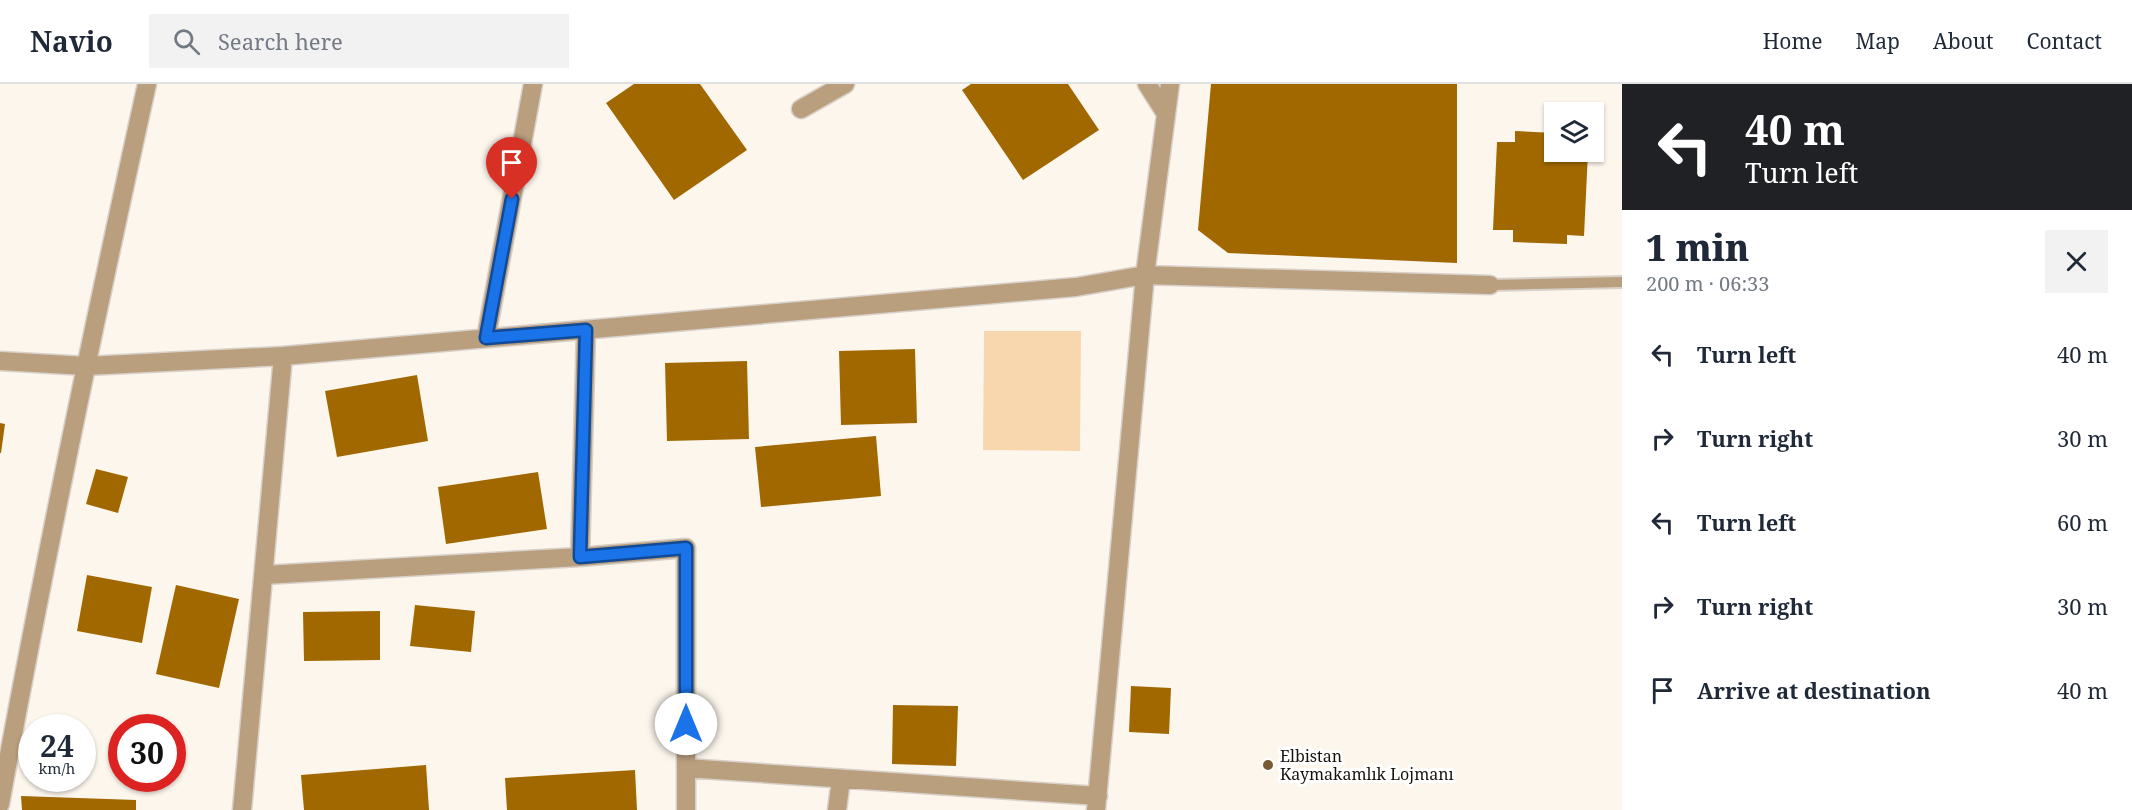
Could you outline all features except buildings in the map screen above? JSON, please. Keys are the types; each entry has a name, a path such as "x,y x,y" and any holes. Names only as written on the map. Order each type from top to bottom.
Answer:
{"street":[{"path":"0,804 86,366 147,84"},
{"path":"486,338 533,84"},
{"path":"801,110 845,84"},
{"path":"1147,84 1166,114"},
{"path":"686,768 841,779 1097,803 1145,275 1170,84"},
{"path":"0,361 86,366 283,356 1076,287 1145,275 1490,285"},
{"path":"580,557 586,330"},
{"path":"242,810 283,356"},
{"path":"264,575 580,557 686,548 686,810"},
{"path":"837,810 841,779"}],"lane":[{"path":"1490,285 1622,282"}],"shaded area":[{"path":"984,331 1081,331 1080,451 983,450"}],"place":[{"name":"Elbistan Kaymakamlık Lojmanı","path":"1268,765"}],"route":[{"path":"512,199 486,338 586,330 580,557 686,548 686,724"}]}
